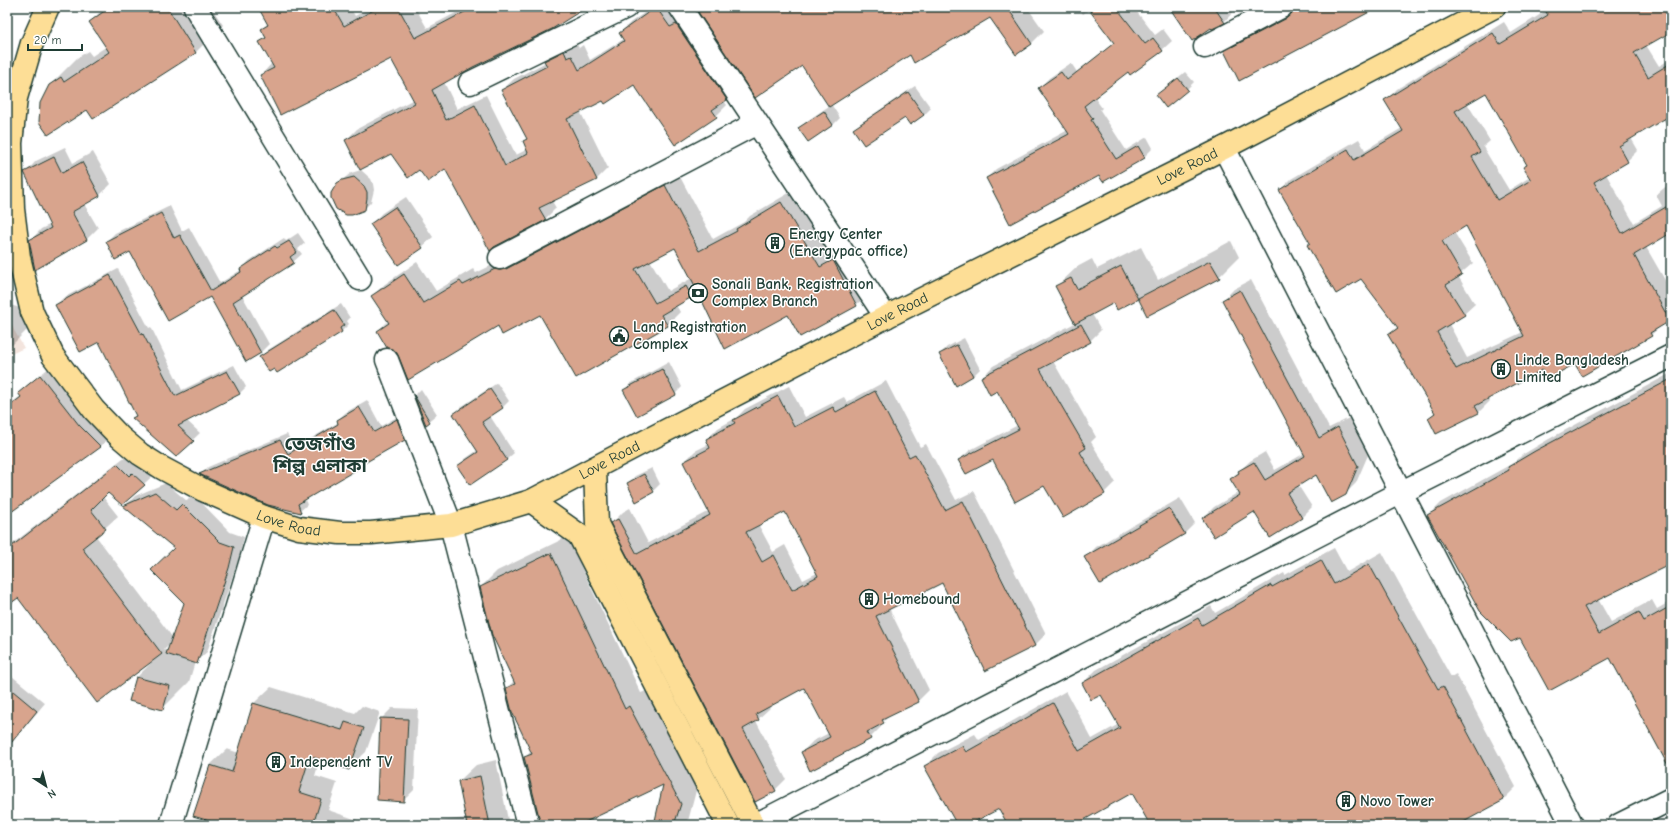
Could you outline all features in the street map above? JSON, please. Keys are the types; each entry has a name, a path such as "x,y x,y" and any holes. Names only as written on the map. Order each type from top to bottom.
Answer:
{"main road":[{"name":"Love Road","path":"48,7 32,43 16,98 9,143 18,257 32,312 53,356 94,410 120,437 140,454 162,468 203,490 264,517 299,528 340,533 371,533 451,525 531,501 886,317 1224,148 1494,7"},
{"path":"595,468 588,530 728,825"},
{"path":"531,501 588,530 754,825"}],"street":[{"path":"195,7 360,279"},
{"path":"470,83 626,7"},
{"path":"1205,47 1281,7"},
{"path":"684,8 757,123 886,317"},
{"path":"500,258 757,123"},
{"path":"1224,148 1572,825"},
{"path":"754,825 1402,492 1671,356"},
{"path":"387,360 451,525 528,825"},
{"path":"171,825 264,517"},
{"path":"1619,825 1671,798"}],"shaded area":[{"path":"7,310 14,330 24,348 7,356"}],"building":[{"path":"110,7 167,7 196,53 93,119 87,110 48,135 39,122 40,103 49,85 61,77 64,82 109,52 89,22"},
{"path":"258,7 333,7 344,26 379,7 398,7 415,38 474,7 587,7 552,29 473,67 432,90 446,120 475,105 505,166 528,153 523,141 527,139 501,90 547,66 544,61 564,51 567,58 572,56 579,70 624,41 619,33 656,7 670,27 676,24 727,100 712,110 717,117 675,145 634,85 605,104 603,101 567,119 597,180 539,208 546,220 494,247 490,251 445,169 428,182 419,170 408,178 391,154 360,170 345,140 415,103 391,59 280,115 260,75 274,68 259,42 266,38 261,29 268,25"},
{"path":"707,7 1007,7 1032,44 1016,55 990,18 914,63 910,55 829,107 802,66 755,98 698,12"},
{"path":"1087,7 1116,7 1145,44 1153,38 1163,51 1130,75 1128,72 1084,106 1093,119 1091,120 1116,159 1138,146 1145,158 1103,182 1099,176 1010,224 986,178 1069,134 1038,88 1061,72 1067,80 1114,43"},
{"path":"1169,7 1214,7 1225,23 1212,29 1211,28 1192,41"},
{"path":"1293,7 1379,7 1239,81 1224,51 1287,18 1292,13"},
{"path":"1554,7 1671,7 1671,32 1634,53 1648,77 1671,63 1671,115 1619,146 1628,162 1594,182 1622,233 1671,204 1671,233 1634,255 1670,321 1650,333 1652,336 1582,376 1575,364 1547,379 1542,370 1475,406 1479,413 1436,434 1428,418 1435,413 1388,335 1398,328 1361,279 1336,294 1307,245 1310,243 1279,190 1348,149 1354,160 1403,131 1384,100 1493,33 1500,44 1548,15 1546,12","holes":["1486,93 1527,165 1523,167 1531,180 1497,200 1472,157 1480,152 1455,111","1466,226 1524,336 1456,369 1437,332 1465,315 1446,285 1462,275 1442,241"]},
{"path":"1178,78 1188,90 1166,108 1156,95"},
{"path":"908,92 924,115 910,125 905,118 864,145 853,129"},
{"path":"824,111 833,125 808,142 798,128"},
{"path":"54,157 62,173 82,162 100,196 72,212 87,240 35,270 29,240 51,228 24,172"},
{"path":"354,177 364,186 367,192 365,210 352,215 346,215 336,209 331,198 331,193 337,183"},
{"path":"665,185 699,251 737,231 736,229 781,202 820,267 833,260 857,306 800,337 788,315 725,349 675,248 635,269 655,303 686,286 692,297 661,315 668,326 576,378 540,315 502,335 498,326 408,380 398,355 394,350 387,348 377,331 389,323 371,296 404,274 423,303 460,281 463,285 495,269 506,269"},
{"path":"395,207 423,248 398,265 370,224"},
{"path":"161,213 174,238 180,235 211,291 241,272 240,269 275,246 277,248 289,241 297,252 290,257 294,263 233,302 261,353 246,362 210,297 168,321 130,252 115,260 106,241"},
{"path":"1210,261 1220,278 1147,316 1138,298"},
{"path":"1121,266 1138,299 1117,310 1114,303 1075,324 1055,286 1071,278 1077,289"},
{"path":"110,275 175,396 227,371 240,394 178,426 194,441 176,457 132,418 136,416 99,342 80,352 55,305"},
{"path":"1240,290 1319,438 1338,427 1358,466 1346,495 1331,503 1316,475 1287,493 1302,518 1270,538 1254,512 1214,537 1202,518 1240,495 1230,479 1239,473 1238,471 1254,462 1265,480 1305,456 1222,300"},
{"path":"334,310 344,325 340,328 342,332 277,373 274,369 269,372 259,357"},
{"path":"1081,324 1091,342 1040,369 1086,448 1080,452 1105,494 1063,518 1044,486 1015,502 993,460 966,474 958,460 1019,429 997,391 990,395 981,377"},
{"path":"957,345 973,376 956,386 939,354"},
{"path":"662,369 676,395 637,416 623,390"},
{"path":"40,375 79,425 101,447 7,515 7,408 21,397 18,393"},
{"path":"1671,379 1671,564 1584,607 1599,634 1639,612 1644,621 1671,606 1671,771 1610,658 1549,691 1520,638 1511,642 1480,611 1427,515 1509,470 1508,467 1535,451"},
{"path":"490,389 503,408 482,422 507,460 470,485 457,466 478,452 453,414"},
{"path":"875,391 909,457 915,454 945,510 963,501 1035,646 985,671 942,583 876,616 919,702 882,720 884,723 867,732 871,739 810,771 801,752 830,737 804,688 756,714 759,720 743,729 776,791 755,802 610,523 618,519 637,554 710,515 683,462 710,448 706,439 735,423 733,420 778,396 794,427 833,407 836,412","holes":["785,512 818,576 792,590 774,555 762,562 746,532"]},
{"path":"414,395 430,422 426,425"},
{"path":"359,407 374,432 397,419 405,440 298,504 301,513 268,505 199,474 280,440 288,454 338,424 337,420"},
{"path":"117,464 129,476 132,473 145,485 122,505 108,493 91,510 106,529 82,548 162,654 97,703 18,598 7,606 7,550"},
{"path":"644,474 654,492 636,502 627,483"},
{"path":"155,492 176,510 182,504 220,542 234,547 229,568 197,664 166,654 184,603 151,570 174,548 123,506"},
{"path":"1169,508 1185,534 1100,584 1084,557"},
{"path":"551,553 625,709 629,706 681,804 674,825 654,825 663,785 579,825 541,825 524,757 532,754 512,712 506,688 515,684 492,635 480,587"},
{"path":"1321,560 1334,584 1369,564 1438,689 1443,686 1504,800 1458,825 1150,825 1132,793 1075,825 1008,825 999,809 968,825 957,825 924,766 962,746 966,752 1053,703 1079,751 1120,728 1101,695 1091,700 1082,683 1198,618 1202,625 1271,585 1272,587"},
{"path":"136,677 170,686 163,710 129,701"},
{"path":"7,686 37,711 7,748"},
{"name":"Independent TV","path":"253,703 342,730 345,722 364,728 349,770 310,756 299,792 321,799 313,825 223,825 193,816 210,765 232,772"},
{"path":"380,718 408,719 404,802 377,800"},
{"path":"480,776 490,825 467,825 458,781"}],"place":[{"name":"Energy Center (Energypac office)","path":"775,243"},
{"name":"Sonali Bank, Registration Complex Branch","path":"698,293"},
{"name":"Land Registration Complex","path":"619,336"},
{"name":"Linde Bangladesh Limited","path":"1501,369"},
{"name":"Homebound","path":"869,599"},
{"name":"Independent TV","path":"276,762"},
{"name":"Novo Tower","path":"1346,801"}],"district":[{"name":"তেজগাঁও শিল্প এলাকা","path":"320,454"}]}
